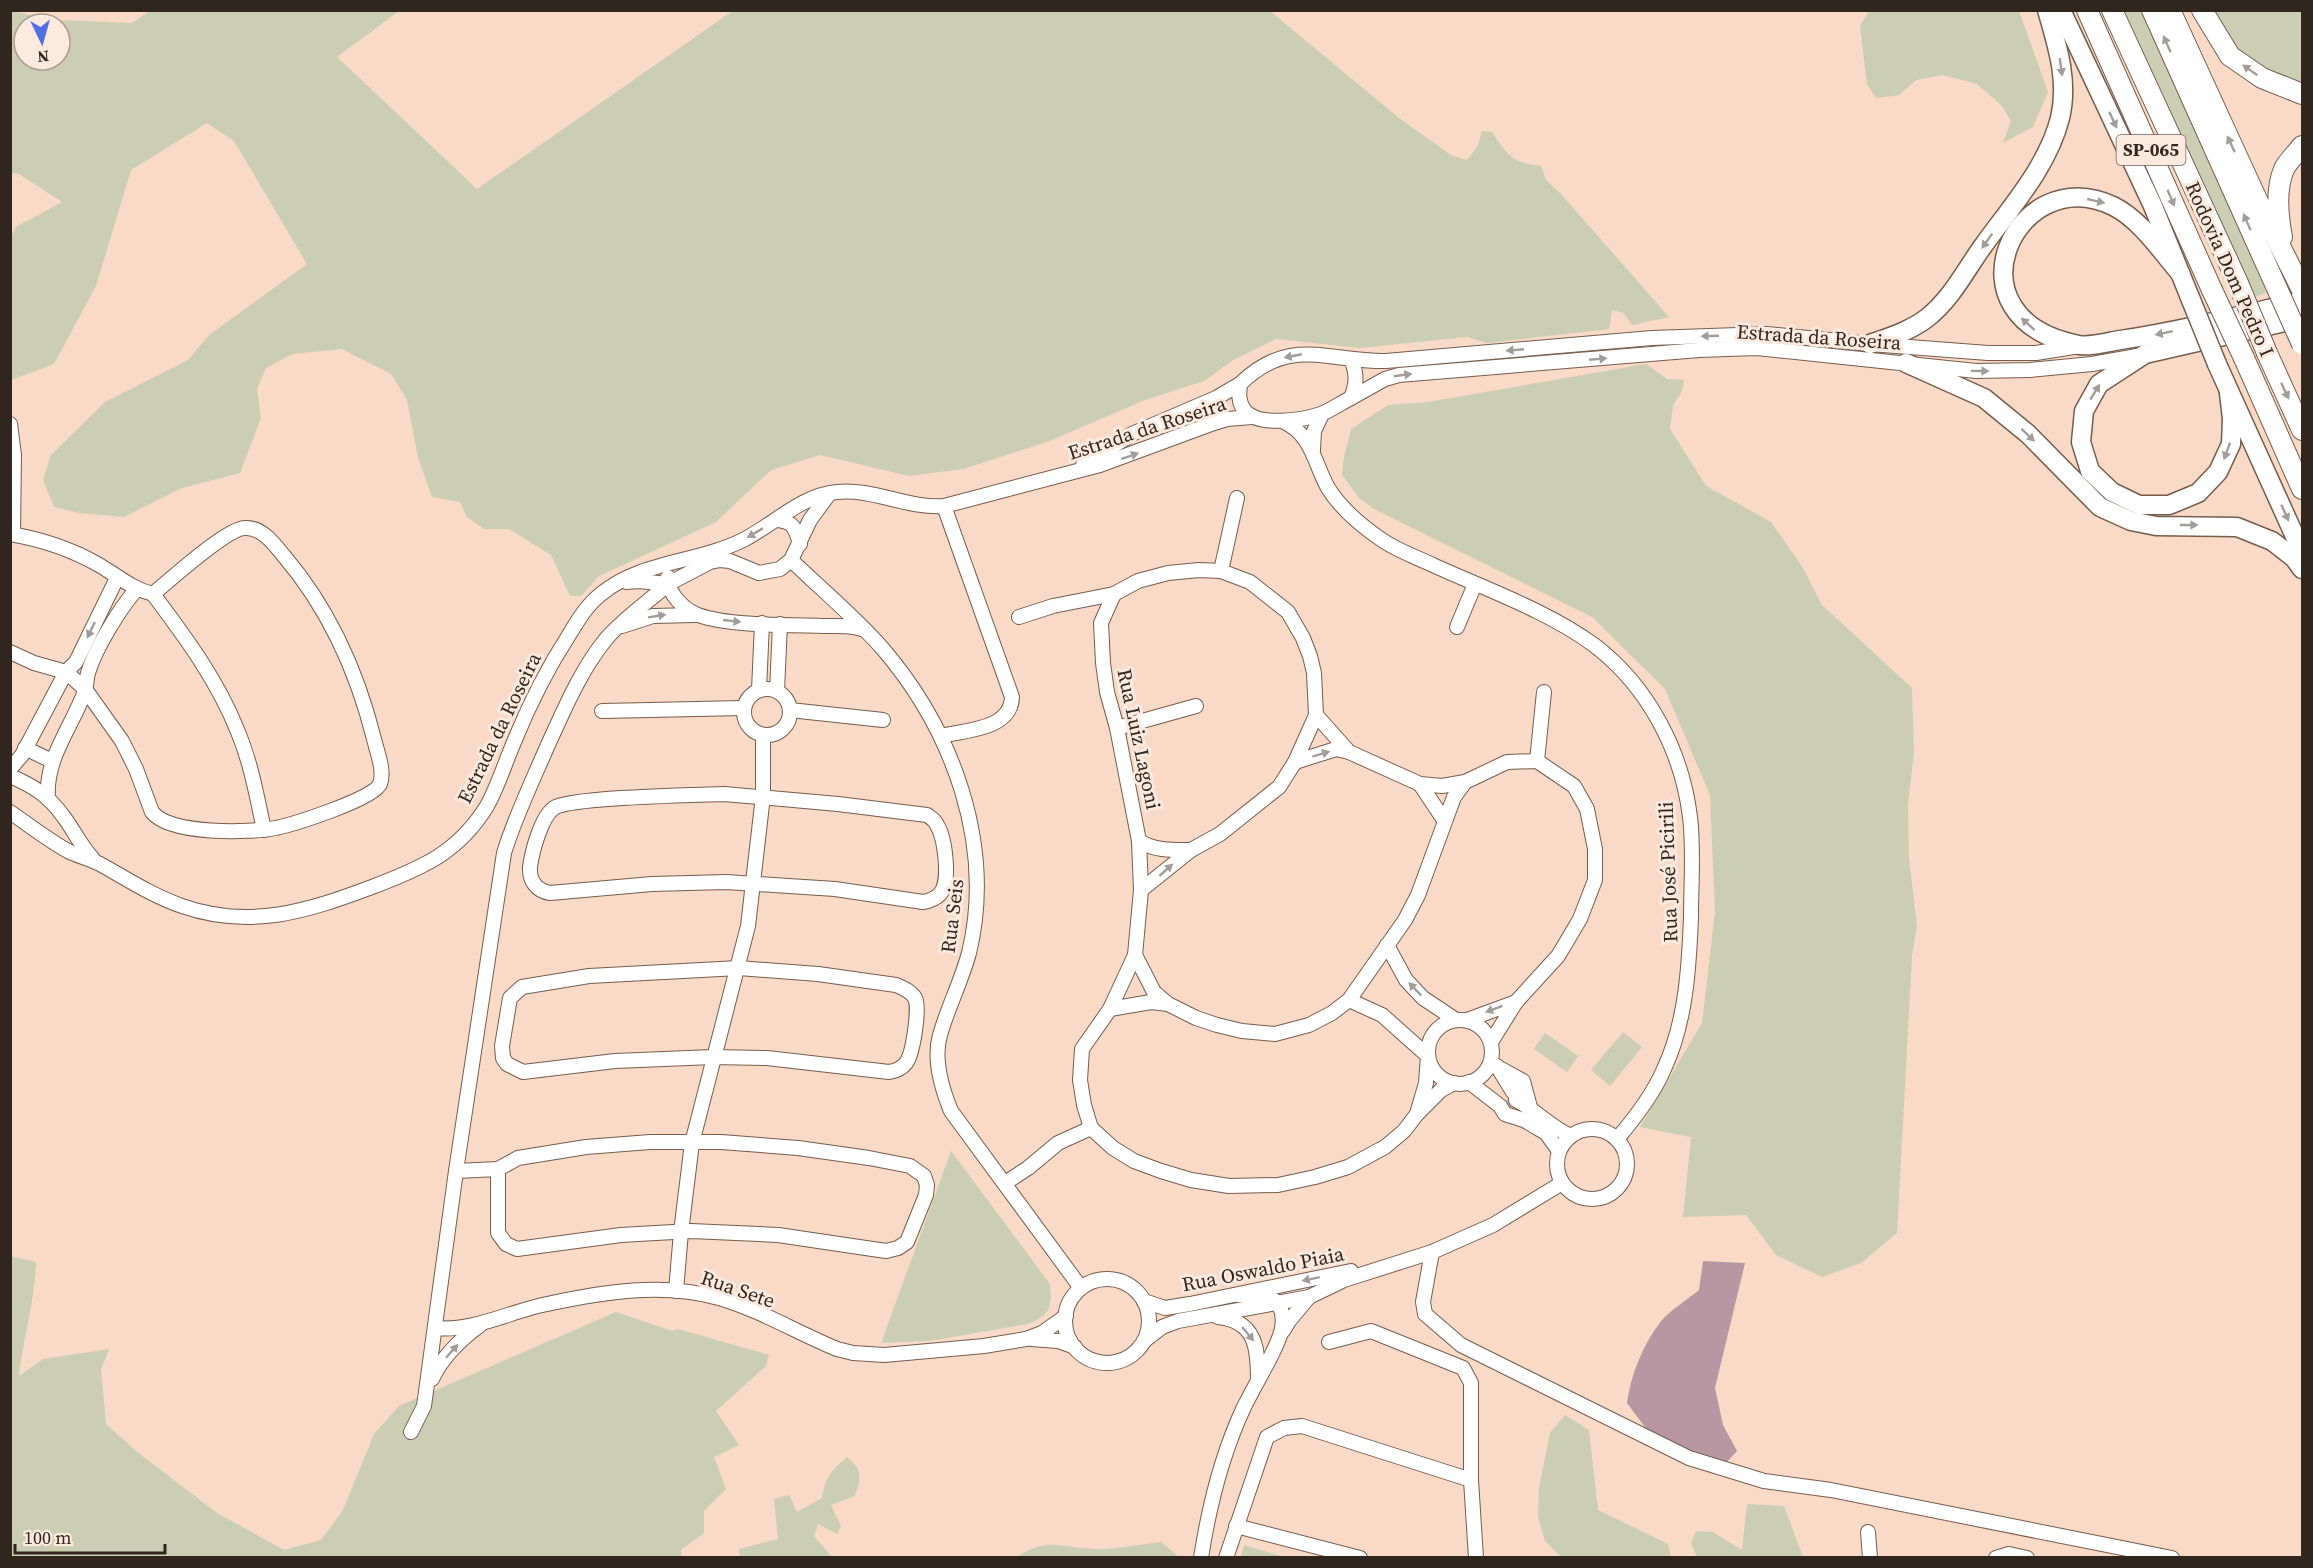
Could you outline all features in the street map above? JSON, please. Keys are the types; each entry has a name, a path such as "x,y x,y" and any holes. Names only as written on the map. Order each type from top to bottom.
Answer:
{"highway":[{"name":"SP-065","path":"2087,10 2302,489"},
{"name":"Rodovia Dom Pedro I","path":"2112,10 2238,283 2302,430"},
{"name":"Rodovia Dom Pedro I","path":"2152,10 2302,344"},
{"path":"2170,10 2259,204 2302,290"},
{"path":"2202,10 2230,56 2262,78 2302,94"},
{"path":"2290,263 2278,221 2278,194 2284,169 2302,146"}],"main road":[{"path":"1870,344 1903,333 1927,318 1957,287 2032,177 2053,141 2063,95 2062,68 2048,10"},
{"path":"2061,10 2153,206 2229,393 2302,552"},
{"path":"2180,273 2134,221 2115,206 2097,200 2077,198 2058,200 2030,215 2015,233 2006,252 2003,268 2004,289 2017,313 2035,330 2082,346 2158,334 2302,301"},
{"path":"2229,393 2232,419 2231,444 2218,472 2198,493 2169,505 2139,505 2112,492 2090,471 2081,442 2084,411 2099,384 2145,354 2302,318"},
{"path":"1906,363 1984,398 2028,434 2100,507 2131,521 2156,526 2237,527 2272,541 2294,558 2302,568"}],"street":[{"name":"Estrada da Roseira","path":"1053,477 1091,461 1132,434 1216,398 1240,384 1263,366 1291,356 1324,354 1351,359 1386,361 1652,338 1767,334 1989,353 2036,352 2082,346"},
{"name":"Estrada da Roseira","path":"10,812 69,851 96,862 183,906 234,917 264,917 293,913 321,906 430,864 452,847 473,826 487,805 532,699 554,658 597,596 635,573 733,544 813,498 849,491 919,506 944,506 1131,456 1227,419 1252,417 1282,421 1322,414 1385,379 1399,375 1699,350 1757,348 1976,371 2030,370 2092,364 2145,354"},
{"path":"1351,359 1356,371 1356,381 1351,398"},
{"name":"Estrada da Roseira","path":"1240,384 1241,405 1252,417"},
{"path":"1313,450 1314,430 1322,414"},
{"name":"Rua José Picirili","path":"1282,421 1299,431 1313,450 1329,489 1361,525 1390,546 1561,624 1595,646 1637,687 1659,720 1683,779 1691,819 1690,955 1685,996 1665,1069 1639,1112 1617,1140"},
{"path":"10,424 14,455 12,534 80,556 99,565 136,590 153,594 202,662 230,713 247,757 264,830"},
{"path":"411,1432 424,1406 427,1389 456,1171 504,853 522,803 579,678 589,661 629,615 668,584 710,562 720,560 739,564 753,572 780,569 791,560 815,512 830,493"},
{"path":"1221,571 1237,498"},
{"path":"940,736 1000,721 1010,710 1012,698 944,506"},
{"path":"777,520 793,525 800,544"},
{"path":"10,652 34,663 66,672 86,689 122,741 156,817 182,827 200,831 264,830 290,825 351,803 375,791 380,784 380,764 368,713 344,649 322,609 295,569 264,534 252,528 240,528 230,533 153,594"},
{"path":"733,544 734,556 739,564"},
{"name":"Rua Seis","path":"791,560 865,630 912,687 940,736 954,767 972,834 977,881 969,952 957,993 940,1035 940,1075 951,1111 1081,1288"},
{"path":"679,561 669,573 668,584 681,604 697,615"},
{"path":"1019,617 1053,606 1114,594 1138,580 1167,573 1199,570 1221,571 1250,582 1288,612 1310,656 1316,715 1295,762 1279,788 1220,834 1191,850 1141,890"},
{"path":"10,769 19,760 66,672 76,662 117,578"},
{"path":"618,583 639,581 668,584"},
{"path":"1457,627 1474,584"},
{"path":"48,798 47,787 52,761 86,689 88,673 124,603 136,590"},
{"name":"Rua Luiz Lagoni","path":"1114,594 1101,623 1107,693 1117,728 1139,841 1141,890 1135,956"},
{"path":"809,624 827,620 832,609 832,598"},
{"path":"617,628 653,616 697,615 762,623 846,625 865,630"},
{"path":"759,690 762,623"},
{"path":"777,691 780,624"},
{"path":"759,690 777,691 786,699 790,710 788,722 775,734 763,735 748,725 744,708 750,697 759,690"},
{"path":"1537,761 1544,692"},
{"path":"1117,728 1196,706"},
{"path":"602,711 744,708"},
{"path":"790,710 883,720"},
{"path":"1316,715 1348,752"},
{"path":"676,1291 692,1143 748,926 763,796 763,735"},
{"path":"25,748 52,761"},
{"path":"1295,762 1336,749 1348,752 1420,784 1442,786 1465,782 1507,762 1537,761 1574,786 1587,809 1595,849 1595,880 1580,919 1558,956 1516,1002 1491,1042"},
{"name":"Estrada da Roseira","path":"10,776 33,786 48,798 64,817 82,848 96,862"},
{"path":"1110,1009 1151,1002 1168,1004 1217,1025 1242,1031 1275,1034 1309,1025 1332,1013 1349,1000 1388,945 1418,895 1435,852 1444,820 1454,797 1465,782"},
{"path":"1420,784 1444,820"},
{"path":"690,795 763,796 927,815 939,830 946,872 945,886 941,893 922,902 835,889 754,884 661,884 550,893 535,886 530,870 542,824 549,813 558,806 590,802 690,795"},
{"path":"40,833 54,832 62,825 64,817"},
{"path":"1139,841 1149,847 1191,850"},
{"path":"1388,945 1406,980 1423,998 1461,1020 1478,1024 1486,1032 1491,1042 1496,1065 1505,1081 1511,1100 1524,1120"},
{"path":"1135,956 1154,992 1168,1004"},
{"path":"1135,956 1110,1009 1082,1049 1080,1080 1091,1128 1113,1148 1134,1161 1191,1180 1228,1186 1268,1185 1315,1177 1348,1167 1385,1147 1404,1131 1441,1090 1454,1083"},
{"path":"739,968 818,974 896,985 906,989 914,997 917,1007 909,1058 900,1068 889,1072 767,1058 713,1057 624,1060 530,1072 517,1071 507,1064 502,1052 510,998 522,987 579,977 739,968"},
{"path":"1349,1000 1382,1015 1428,1056 1436,1074 1444,1080 1454,1083 1468,1082 1496,1065"},
{"path":"1417,1114 1426,1083 1431,1036 1438,1028 1516,1002"},
{"path":"1496,1065 1523,1081 1530,1107"},
{"path":"1468,1082 1500,1106 1505,1113 1524,1120 1546,1133 1559,1151"},
{"path":"1483,1092 1494,1092 1530,1107 1555,1130 1571,1136"},
{"path":"1005,1182 1028,1168 1058,1143 1091,1128"},
{"path":"1593,1129 1602,1130 1617,1140 1624,1149 1627,1161 1626,1172 1620,1186 1601,1198 1588,1198 1576,1195 1562,1183 1557,1166 1559,1151 1571,1136 1593,1129"},
{"path":"456,1171 498,1169 518,1158 586,1147 650,1142 721,1142 798,1148 910,1166 924,1176 927,1190 907,1242 898,1248 886,1251 768,1234 720,1231 621,1235 524,1249 511,1248 498,1233 498,1169"},
{"name":"Rua Oswaldo Piaia","path":"1144,1341 1162,1327 1178,1321 1309,1297 1344,1280 1432,1251 1493,1225 1562,1183"},
{"path":"1432,1251 1424,1302 1425,1314 1461,1345 1689,1458 1764,1481 1831,1490 2172,1557"},
{"name":"Rua Oswaldo Piaia","path":"1144,1302 1165,1308 1390,1265"},
{"path":"1104,1279 1120,1281 1134,1289 1144,1302 1149,1325 1144,1341 1127,1358 1111,1362 1095,1360 1075,1347 1067,1332 1066,1316 1071,1301 1081,1288 1104,1279"},
{"name":"Rua Sete","path":"435,1328 457,1328 544,1304 575,1298 651,1289 721,1299 828,1345 853,1353 884,1355 926,1352 1026,1339 1058,1341 1075,1347"},
{"path":"1236,1295 1255,1295 1272,1299 1279,1304 1282,1315 1281,1336"},
{"path":"1201,1557 1209,1515 1224,1460 1244,1407 1289,1321 1309,1297"},
{"name":"Rua Sete","path":"1026,1339 1049,1329 1066,1316"},
{"path":"1203,1317 1229,1318 1248,1332 1257,1349 1258,1382"},
{"path":"427,1389 437,1368 452,1350 470,1332 487,1320"},
{"path":"1329,1342 1371,1331 1463,1368 1471,1383 1471,1480 1476,1557"},
{"path":"1226,1557 1267,1437 1284,1428 1302,1426 1471,1480"},
{"path":"1236,1526 1360,1557"},
{"path":"1868,1532 1870,1557"},
{"path":"1996,1557 2009,1554 2027,1557"}],"green space":[{"path":"151,10 399,11 337,57 477,189 734,10 1270,11 1399,118 1451,155 1467,160 1478,146 1482,131 1492,132 1511,156 1523,162 1541,166 1546,180 1669,317 1632,325 1624,313 1612,310 1609,329 1487,343 1467,337 1360,348 1276,339 1233,360 1204,381 1145,400 1047,442 963,469 909,476 820,455 771,470 716,522 599,576 581,596 570,596 551,555 509,529 484,529 467,517 460,502 432,497 418,457 407,400 391,374 342,349 292,354 266,368 257,389 261,418 240,473 182,488 124,517 79,513 54,507 43,480 51,455 105,402 188,360 209,335 307,264 234,141 207,123 131,170 96,286 54,364 11,380 11,236 16,227 62,202 19,174 11,173 11,11 16,12 12,12 12,72 72,72 72,21 132,23"},
{"path":"1869,11 2019,11 2048,92 2033,127 2003,143 2011,121 2002,106 1977,84 1943,75 1916,80 1899,95 1876,98 1867,84 1860,26"},
{"path":"2124,11 2141,11 2254,256 2266,293 2252,298 2213,204"},
{"path":"2202,11 2302,11 2302,85 2267,68 2239,49 2215,31"},
{"path":"1646,364 1667,379 1684,380 1682,391 1673,405 1670,429 1706,486 1771,522 1803,568 1822,605 1912,688 1914,752 1908,805 1909,859 1917,926 1912,956 1897,1233 1861,1263 1822,1277 1776,1255 1746,1215 1683,1217 1691,1137 1640,1127 1702,1023 1715,912 1710,795 1665,689 1592,617 1374,509 1359,498 1342,475 1351,429 1388,405 1428,402"},
{"path":"1623,1032 1642,1047 1610,1086 1591,1070"},
{"path":"1545,1033 1578,1056 1567,1072 1534,1049"},
{"path":"951,1151 1050,1284 1050,1304 1046,1313 1028,1324 929,1341 881,1343"},
{"path":"10,1256 36,1262 19,1376 43,1359 109,1349 101,1369 106,1424 136,1451 217,1513 284,1550 321,1540 343,1510 374,1434 399,1406 616,1312 672,1331 678,1329 769,1355 766,1366 716,1411 739,1445 714,1457 726,1489 704,1511 704,1533 681,1550 682,1557 11,1557"},
{"path":"1565,1415 1589,1430 1598,1510 1668,1544 1671,1557 1561,1557 1545,1541 1538,1517 1539,1488 1550,1433"},
{"path":"847,1457 856,1466 859,1474 855,1496 831,1505 841,1526 837,1534 818,1524 814,1536 832,1557 740,1557 739,1549 778,1539 774,1499 789,1495 797,1512 822,1498 830,1474"},
{"path":"1747,1504 1784,1506 1803,1557 1697,1557 1691,1543 1696,1531 1713,1532 1742,1550"},
{"path":"1161,1542 1179,1557 1017,1557 1046,1545 1103,1549"},
{"path":"1244,1545 1285,1557 1241,1557"}],"shaded area":[{"path":"1703,1261 1745,1263 1715,1388 1723,1425 1737,1451 1725,1464 1680,1447 1647,1430 1627,1403 1631,1381 1644,1349 1662,1320 1699,1290"}],"tunnel":[{"path":"1506,1100 1509,1108"}]}
